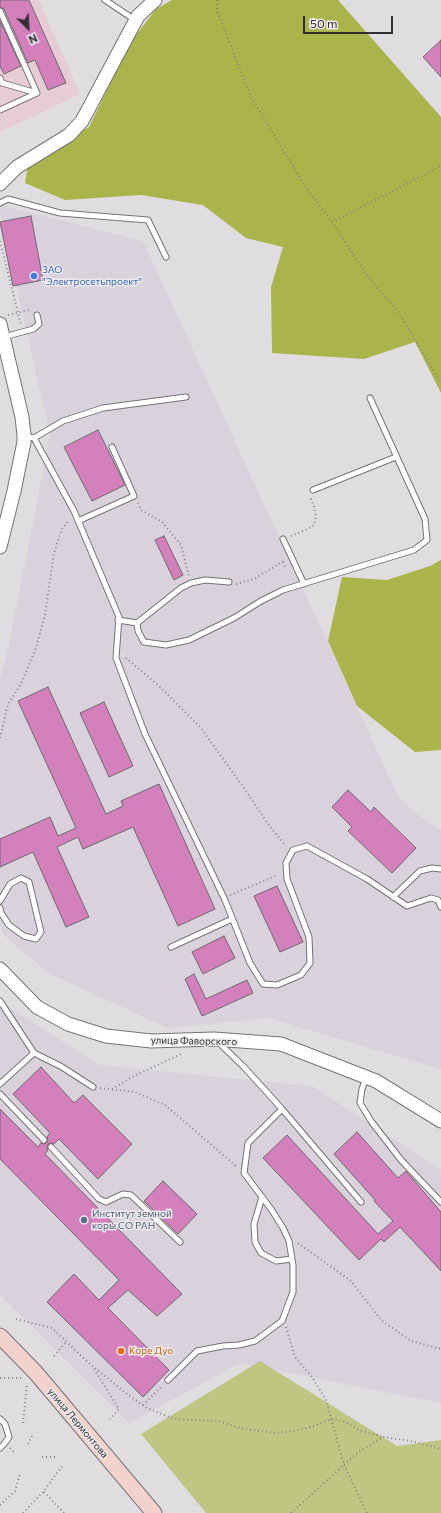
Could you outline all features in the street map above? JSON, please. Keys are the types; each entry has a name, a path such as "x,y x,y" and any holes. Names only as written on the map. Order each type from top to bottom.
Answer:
{"main road":[{"name":"улица Лермонтова","path":"0,1336 36,1373 154,1513"}],"street":[{"path":"0,184 17,167 69,135 82,121 138,16 155,0"},
{"path":"0,547 24,442 29,437 22,417 3,337 3,319"},
{"name":"улица Фаворского","path":"0,969 37,1007 68,1024 106,1036 151,1041 214,1039 281,1044 376,1081 441,1121"}],"lane":[{"path":"105,0 136,20"},
{"path":"0,11 37,93"},
{"path":"0,78 2,83 37,93"},
{"path":"0,110 37,93"},
{"path":"0,203 8,199 60,213 148,220 166,257"},
{"path":"3,337 33,329 39,324 37,315"},
{"path":"186,397 103,408 63,421 29,437 78,521 119,616 116,658 145,734 224,898 250,963 263,984 277,985 301,975 310,963 309,937 287,879 286,863 293,850 307,846 367,879 407,906 431,898 438,900 441,907"},
{"path":"137,623 138,631 144,642 166,645 189,640 234,618 278,592 414,550 427,540 425,519 370,398"},
{"path":"78,521 134,496 112,447"},
{"path":"313,490 396,457"},
{"path":"283,539 304,584"},
{"path":"118,620 137,623 181,588 191,583 205,580 229,582"},
{"path":"393,897 420,871 432,868 441,869"},
{"path":"0,901 10,884 21,878 29,882 42,932 36,939 24,936 9,925 0,912"},
{"path":"171,947 232,919"},
{"path":"0,1001 34,1053 62,1067 93,1087"},
{"path":"214,1039 244,1067 282,1109 361,1202"},
{"path":"0,1084 34,1053"},
{"path":"367,1077 362,1089 360,1103 371,1121 401,1160 441,1202"},
{"path":"0,1094 44,1140"},
{"path":"168,1380 197,1352 255,1341 282,1321 293,1292 292,1259 289,1241 283,1228 244,1173 248,1143 282,1109"},
{"path":"52,1147 99,1199 106,1202 122,1194 131,1195 180,1242"},
{"path":"262,1197 254,1224 256,1242 261,1253 276,1261 292,1259"},
{"path":"0,1419 6,1424 9,1437 0,1448"}],"path":[{"path":"217,0 217,10 250,95 304,185 332,222 368,276 399,313 441,383"},
{"path":"332,222 441,166"},
{"path":"0,241 19,318"},
{"path":"3,319 29,310 37,315"},
{"path":"283,539 314,525 316,517 314,506 309,495 309,493 313,490"},
{"path":"134,496 141,510 162,522 181,545 191,583"},
{"path":"0,738 8,704 21,684 36,648 45,615 54,553 62,529 68,521"},
{"path":"229,582 238,584 254,579 291,557"},
{"path":"117,651 159,686 200,727 268,824 291,853"},
{"path":"224,898 286,871"},
{"path":"111,1089 189,1050"},
{"path":"93,1087 135,1092 165,1105 244,1173"},
{"path":"287,1236 351,1281 381,1320 411,1341 441,1349"},
{"path":"283,1316 295,1357 312,1377 326,1400 344,1465 367,1513"},
{"path":"16,1319 52,1328 92,1366 127,1394 143,1405 174,1419 219,1421 239,1428 276,1433 294,1431 314,1426 331,1419 343,1421 359,1430 383,1438 412,1441 441,1449"},
{"path":"54,1356 66,1342"},
{"path":"92,1366 118,1409 110,1419"},
{"path":"0,1378 20,1377 27,1382 23,1423"},
{"path":"143,1405 168,1380"},
{"path":"28,1444 33,1434"},
{"path":"291,1513 356,1454 383,1438"},
{"path":"42,1457 55,1457"},
{"path":"23,1513 43,1492 63,1465"},
{"path":"0,1504 15,1491 20,1474"},
{"path":"43,1492 64,1513"}],"shaded area":[{"path":"0,0 39,0 80,94 0,132"},
{"path":"0,205 143,241 398,796 419,816 441,830 441,1069 269,1018 168,1028 48,973 3,934 0,926 0,678 7,654 50,436 0,213"},
{"path":"0,1001 99,1065 312,1086 441,1170 441,1403 240,1363 129,1423 0,1295"}],"green space":[{"path":"172,0 338,0 441,117 441,393 415,342 364,359 272,353 271,287 283,247 246,238 203,205 141,195 65,200 25,183 29,158 89,127 129,44 156,9"},
{"path":"441,560 441,750 415,752 357,706 328,641 342,577 387,580 430,566"},
{"path":"260,1361 397,1446 441,1440 441,1513 206,1513 141,1434"}],"building":[{"path":"0,0 29,0 66,83 48,90 35,60 28,63 4,9 0,7"},
{"path":"0,21 21,66 4,74 0,66"},
{"path":"441,40 441,77 423,57"},
{"path":"31,216 43,280 13,286 0,222"},
{"path":"98,430 125,485 92,501 64,447"},
{"path":"164,536 183,575 174,580 155,540"},
{"path":"48,687 106,814 123,806 121,801 159,784 215,909 178,926 133,827 83,849 78,837 57,847 89,917 66,927 33,852 0,867 0,839 50,817 58,836 76,828 18,701"},
{"path":"104,702 133,766 109,777 80,713"},
{"path":"348,790 371,812 374,807 416,848 392,873 348,831 352,827 332,807"},
{"path":"277,886 303,942 280,952 254,896"},
{"path":"224,936 235,958 203,974 192,952"},
{"path":"194,974 206,999 247,980 253,993 202,1016 185,979"},
{"path":"41,1067 74,1103 83,1095 132,1144 98,1179 59,1139 54,1144 48,1144 48,1150 45,1154 182,1294 157,1316 128,1290 108,1308 169,1370 143,1397 47,1302 74,1274 99,1300 119,1280 0,1159 0,1109 38,1147 41,1143 45,1144 48,1141 47,1137 50,1133 13,1094"},
{"path":"357,1132 398,1178 406,1171 441,1212 441,1271 400,1227 384,1242 381,1239 359,1260 263,1158 287,1135 378,1234 393,1221 334,1154"},
{"path":"163,1181 197,1214 178,1234 144,1201"}],"place":[{"name":"ЗАО \"Электросетьпроект\"","path":"34,276"},
{"name":"Институт земной коры СО РАН","path":"84,1220"},
{"name":"Коре Дуо","path":"121,1351"}]}
